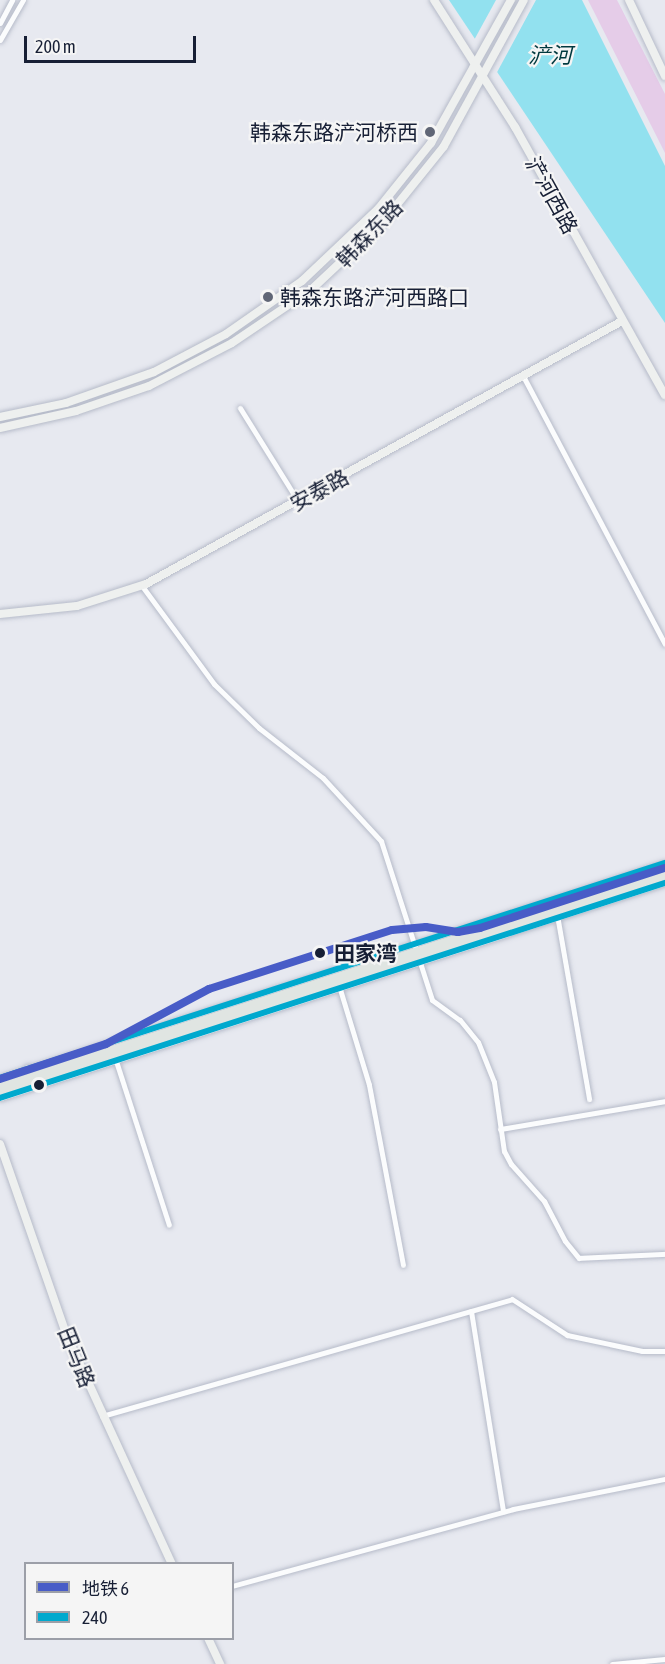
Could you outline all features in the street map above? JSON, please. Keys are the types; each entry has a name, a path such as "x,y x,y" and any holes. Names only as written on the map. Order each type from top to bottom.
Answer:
{"main road":[{"path":"0,1086 417,954 665,871"},
{"path":"0,1093 339,986 417,954 557,915 665,878"},
{"path":"28,1069 47,1071"}],"street":[{"path":"0,23 12,0"},
{"path":"0,39 24,0"},
{"name":"浐河西路","path":"434,0 483,76 665,395"},
{"name":"韩森东路","path":"0,417 66,402 153,372 226,334 302,281 338,250 407,175 452,111 511,0"},
{"name":"韩森东路","path":"0,428 76,411 149,386 232,343 312,289 383,222 444,146 524,0"},
{"path":"628,0 665,76"},
{"name":"安泰路","path":"0,614 77,606 142,586 622,321"},
{"path":"523,376 665,644"},
{"path":"240,408 298,501"},
{"path":"142,586 214,684 259,728 323,778 381,841 432,1000 470,1030 488,1062 500,1129 511,1164 544,1201 579,1258 665,1254"},
{"path":"0,1078 417,954 665,863"},
{"path":"589,1100 557,915 665,883"},
{"path":"0,1098 339,986 369,1085 402,1264"},
{"path":"116,1060 169,1225"},
{"path":"500,1129 665,1101"},
{"name":"田马路","path":"0,1143 68,1336 102,1416 172,1562"},
{"path":"102,1416 512,1299 567,1335 642,1351 665,1351"},
{"path":"471,1311 503,1511"},
{"path":"234,1585 503,1511 665,1479"},
{"path":"209,1640 220,1664"},
{"path":"612,1664 665,1659"}],"shaded area":[{"path":"588,0 617,0 665,94 665,153"}],"water":[{"name":"浐河","path":"449,0 582,0 665,166 665,323"}],"pier":[{"path":"496,0 536,0 495,76 473,42"}],"metro line":[{"name":"6","path":"0,1079 106,1044 209,989 392,930 426,927 458,932 480,928 665,868"}],"transit line":[{"name":"240","path":"0,1078 665,863"},
{"name":"240","path":"0,1098 665,883"}],"place":[{"name":"韩森东路浐河桥西","path":"430,132"},
{"name":"韩森东路浐河西路口","path":"268,297"},
{"name":"田家湾","path":"320,953"}]}
